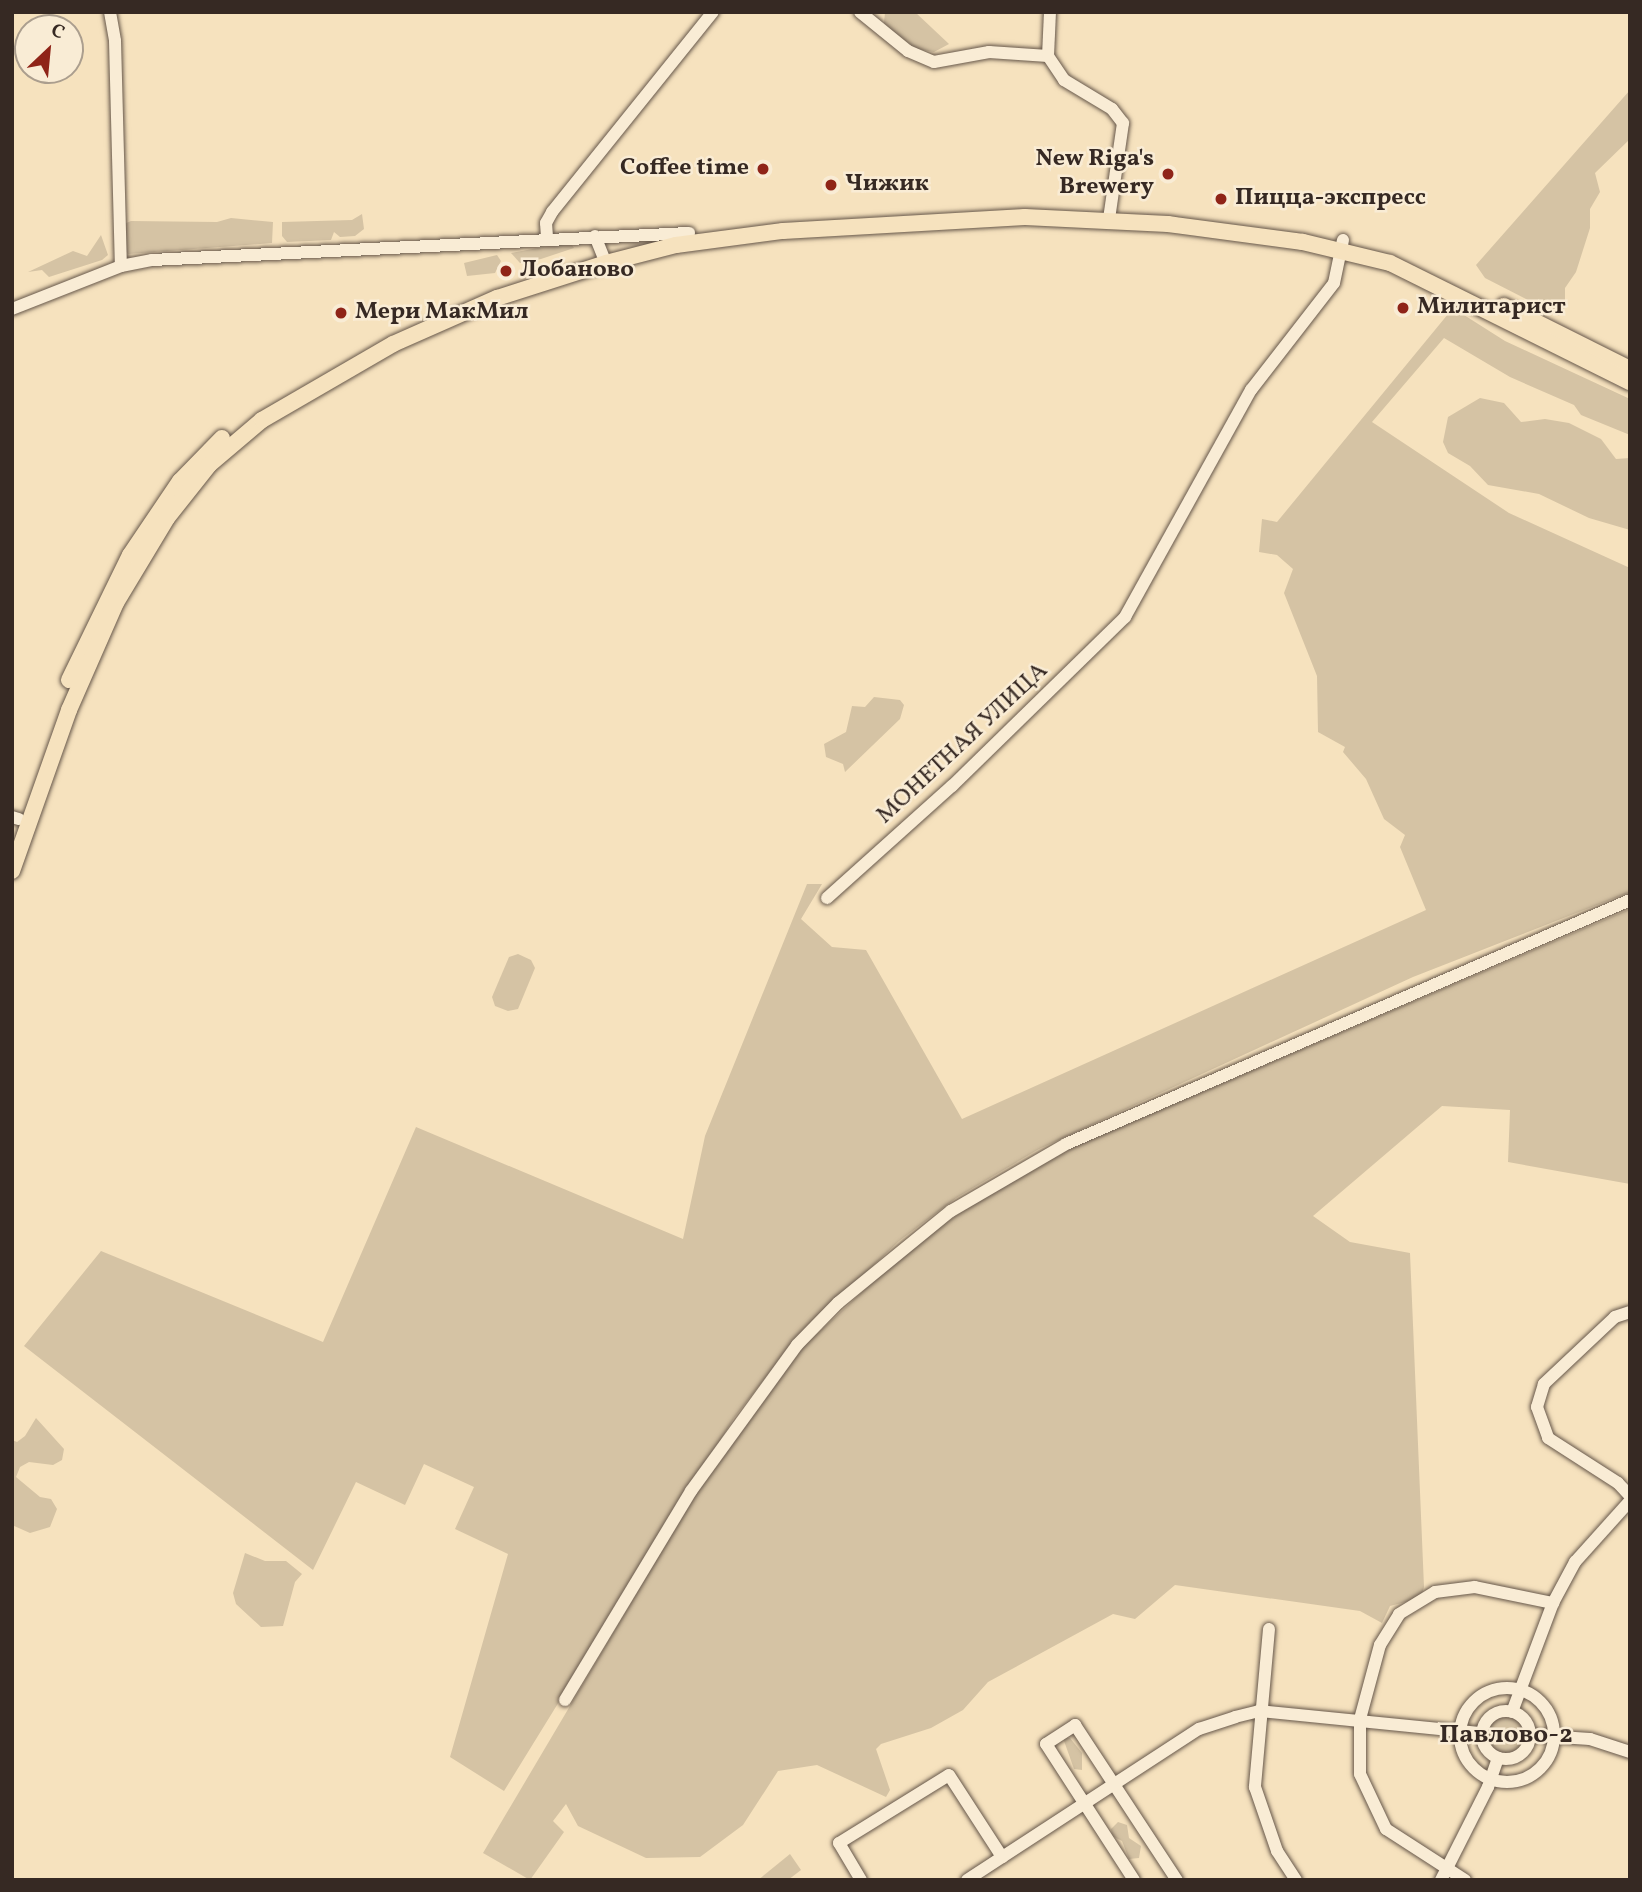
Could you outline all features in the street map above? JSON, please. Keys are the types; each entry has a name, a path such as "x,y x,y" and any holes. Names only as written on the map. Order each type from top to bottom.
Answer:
{"main road":[{"path":"12,838 16,818 59,706 106,598 158,512 201,457 257,412 385,336 494,289 689,233 972,208 1110,215 1343,245 1434,272 1630,369"},
{"path":"12,871 69,710 116,603 167,518 209,464 262,420 393,344 497,298 605,258 676,245 783,231 972,218 1110,215"},
{"path":"1343,245 1419,275 1630,382"}],"street":[{"path":"110,12 115,41 121,266"},
{"path":"547,237 546,223 552,212 713,12"},
{"path":"859,12 908,51 934,62 989,52 1048,56"},
{"path":"1050,12 1048,56 1064,80 1112,109 1123,123 1110,215"},
{"path":"12,309 121,266 191,256 547,237 689,233"},
{"path":"595,236 605,258"},
{"name":"МОНЕТНАЯ УЛИЦА","path":"827,898 952,786 1125,617 1251,390 1334,283 1343,245"},
{"path":"565,1700 691,1491 797,1345 838,1303 951,1211 1066,1144 1630,900"},
{"path":"1512,1712 1553,1603 1575,1562 1630,1499 1618,1483 1548,1438 1537,1407 1544,1384 1615,1317 1630,1312"},
{"path":"1465,1880 1444,1875 1386,1829 1372,1807 1360,1774 1360,1719 1388,1627 1413,1603 1435,1592 1475,1587 1553,1603"},
{"path":"1269,1629 1259,1711 1255,1787 1272,1841 1296,1880"},
{"path":"1521,1690 1545,1707 1555,1736 1545,1764 1534,1774 1521,1780 1492,1780 1465,1756 1461,1731 1474,1702 1488,1692 1521,1690"},
{"path":"967,1880 1199,1729 1259,1711 1481,1733"},
{"path":"1512,1712 1525,1721 1530,1735 1516,1758 1498,1758 1485,1749 1481,1733 1488,1718 1512,1712"},
{"path":"1134,1880 1046,1744 1075,1725 1177,1880"},
{"path":"1530,1735 1590,1739 1630,1752"},
{"path":"1444,1875 1492,1780 1498,1758"},
{"path":"861,1880 839,1843 949,1775 1002,1857"}],"shaded area":[{"path":"885,12 915,12 949,44 934,52 917,49 890,30 884,23"},
{"path":"1630,90 1630,139 1595,173 1600,192 1590,209 1590,228 1576,272 1565,288 1565,307 1559,316 1485,278 1476,265"},
{"path":"362,214 364,229 355,236 340,237 334,232 331,240 287,242 282,236 282,222 352,220"},
{"path":"231,218 273,222 272,243 128,254 123,248 124,224 131,221 217,222"},
{"path":"101,235 108,255 102,260 49,277 42,270 28,272 73,251 87,256"},
{"path":"570,242 574,248 520,263 511,253"},
{"path":"497,255 501,261 495,273 467,276 464,263"},
{"path":"1453,308 1505,341 1630,399 1630,435 1581,415 1574,405 1510,377 1444,338 1372,422 1509,513 1630,568 1630,892 1413,977 1039,1149 956,1198 899,1241 793,1342 734,1418 504,1791 450,1757 508,1554 455,1529 474,1487 424,1464 405,1505 356,1482 313,1570 24,1346 101,1251 323,1342 416,1127 683,1239 705,1136 807,884 822,884 801,919 832,947 866,950 962,1119 1426,910 1400,847 1405,835 1384,819 1366,779 1343,752 1345,747 1318,732 1317,676 1284,593 1293,569 1277,555 1259,552 1262,519 1277,522"},
{"path":"1480,398 1504,403 1521,422 1545,419 1569,423 1601,439 1616,459 1630,458 1630,530 1589,518 1539,494 1488,485 1470,466 1448,453 1443,442 1448,417"},
{"path":"874,697 900,700 904,705 900,719 845,772 843,764 826,757 824,744 846,732 852,706 865,707"},
{"path":"1630,909 1630,1184 1508,1162 1510,1110 1442,1106 1313,1216 1350,1242 1410,1253 1424,1587 1421,1598 1390,1606 1382,1623 1360,1611 1175,1585 1135,1619 1113,1614 988,1682 963,1710 931,1728 881,1744 876,1749 890,1790 886,1797 817,1765 778,1771 743,1825 700,1857 646,1858 578,1826 566,1804 553,1821 564,1832 530,1880 483,1853 696,1493 801,1349 906,1251 1007,1180 1076,1146"},
{"path":"518,954 531,960 535,968 518,1009 508,1011 495,1006 492,997 509,957"},
{"path":"36,1418 64,1449 62,1460 53,1465 29,1462 20,1467 16,1477 40,1497 51,1499 57,1509 50,1527 30,1533 12,1525 12,1440 17,1442 25,1436"},
{"path":"245,1553 265,1561 286,1561 302,1574 295,1582 283,1626 261,1627 236,1604 233,1593"},
{"path":"1506,1716 1520,1722 1526,1736 1520,1750 1506,1756 1492,1750 1486,1736 1492,1722"},
{"path":"1063,1738 1070,1738 1082,1753 1082,1770 1074,1769"},
{"path":"1118,1822 1127,1825 1129,1838 1141,1846 1139,1858 1129,1859 1122,1841 1112,1836 1111,1829"},
{"path":"790,1854 801,1870 788,1880 758,1880"}],"place":[{"name":"Coffee time","path":"763,169"},
{"name":"New Riga's Brewery","path":"1168,174"},
{"name":"Чижик","path":"831,185"},
{"name":"Пицца-экспресс","path":"1221,199"},
{"name":"Лобаново","path":"506,271"},
{"name":"Милитарист","path":"1403,308"},
{"name":"Мери МакМил","path":"341,313"}],"district":[{"name":"Павлово-2","path":"1506,1736"}]}
